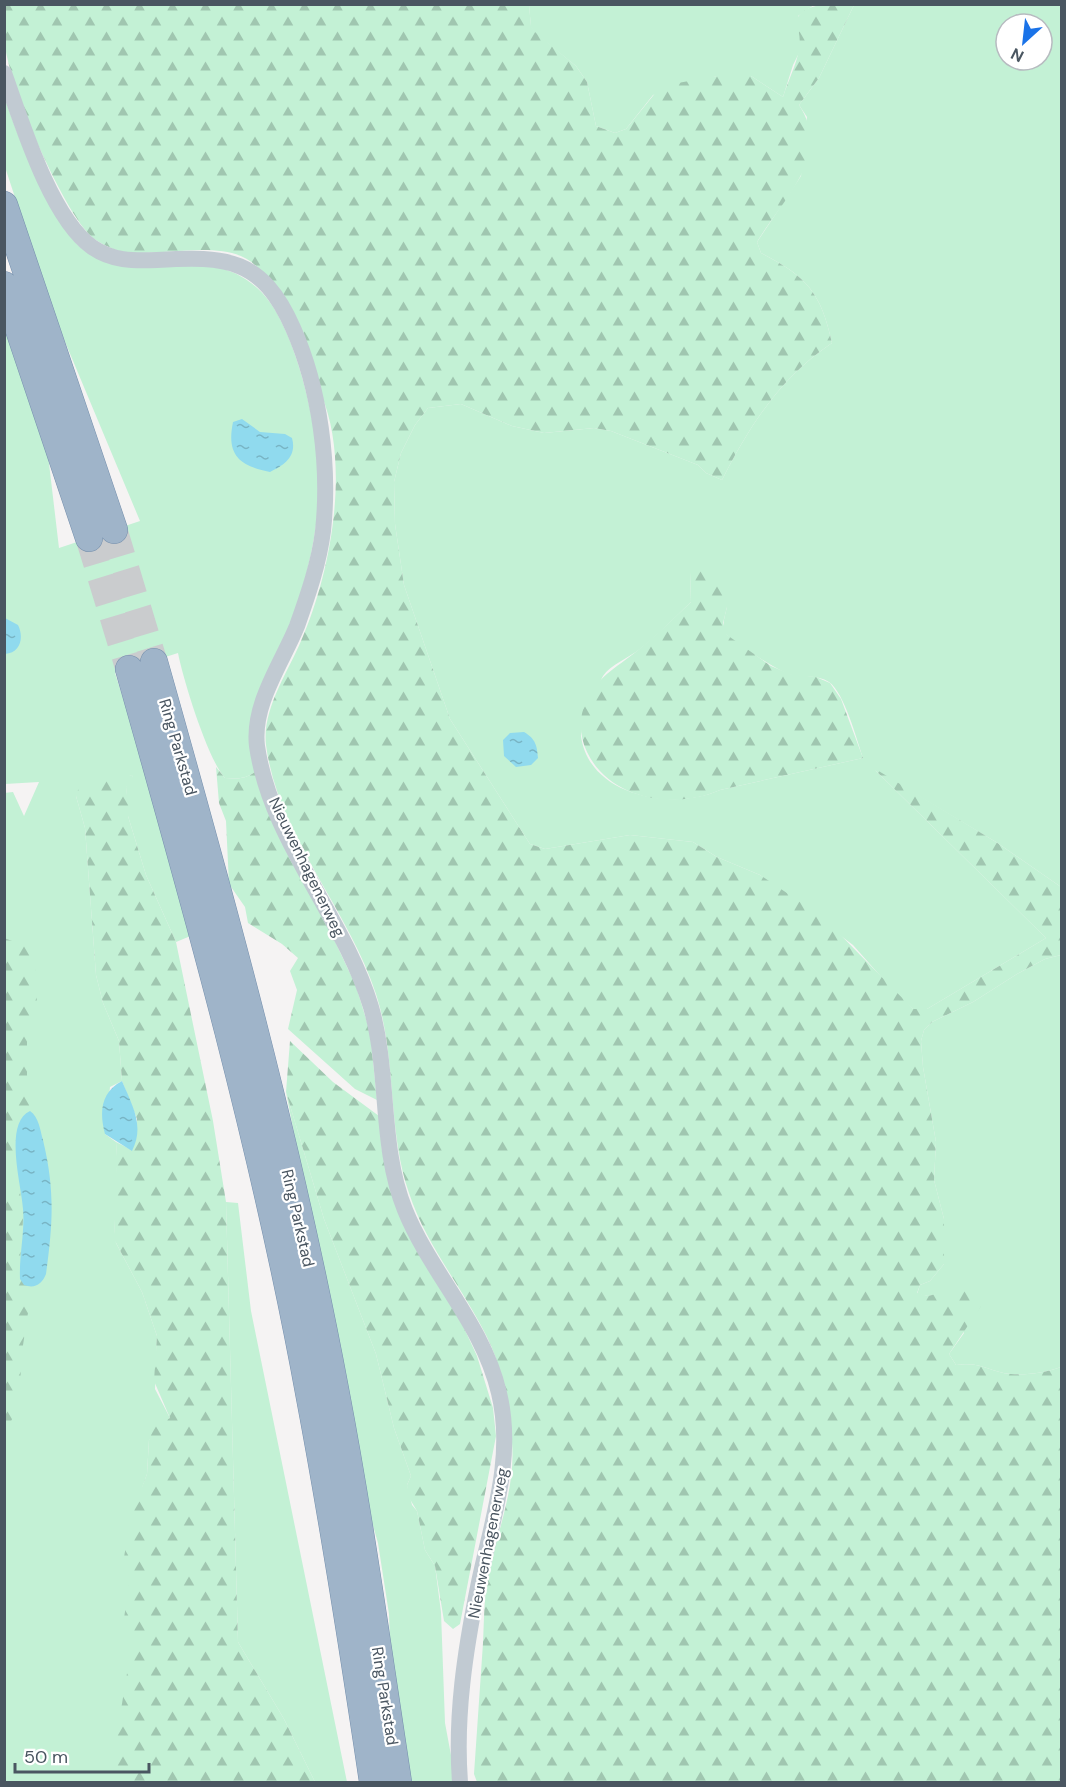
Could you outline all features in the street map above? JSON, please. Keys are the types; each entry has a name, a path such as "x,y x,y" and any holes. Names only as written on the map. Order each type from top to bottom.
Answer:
{"highway":[{"path":"4,204 102,534 4,285"},
{"name":"Ring Parkstad","path":"373,1782 310,1396 272,1217 141,665 208,854 298,1215 335,1389 398,1782"}],"street":[{"name":"Nieuwenhagenerweg","path":"4,72 39,168 62,210 85,242 104,254 122,260 202,257 224,260 245,269 263,281 272,291 292,326 304,357 315,400 321,441 323,529 308,595 260,715 258,747 273,803 347,947 372,1011 393,1168 405,1212 475,1331 499,1391 505,1451 462,1683 460,1782"}],"green space":[{"path":"4,5 529,5 531,26 535,32 576,66 587,82 596,126 615,133 626,129 661,86 717,76 751,76 783,97 797,59 800,40 795,22 800,15 805,10 820,5 854,5 819,78 799,105 808,124 810,142 807,160 790,194 757,242 761,253 777,261 800,278 817,298 828,325 832,343 797,371 768,404 744,440 722,480 706,473 698,465 611,431 594,428 544,433 512,426 461,404 428,408 415,425 401,453 394,482 395,524 404,585 450,719 530,844 545,849 630,835 693,842 717,857 760,875 824,918 913,1009 927,1009 1046,938 872,767 996,842 1061,887 1061,955 1045,959 1017,974 973,1002 932,1022 924,1030 921,1041 923,1067 936,1142 934,1180 944,1219 944,1264 930,1281 920,1285 917,1293 928,1296 952,1290 978,1291 983,1303 949,1354 956,1365 972,1364 1003,1373 1018,1374 1030,1374 1061,1367 1061,1782 477,1782 474,1774 486,1590 511,1478 512,1443 504,1388 497,1361 486,1335 416,1212 402,1169 387,1043 376,994 349,932 284,810 273,778 266,745 266,731 272,704 312,614 328,551 334,518 336,485 335,453 330,422 316,382 257,267 244,257 228,252 191,250 134,253 119,251 92,237 80,223 52,175 16,88 5,45"},
{"path":"529,5 814,5 798,16 802,47 793,65 783,97 751,76 717,76 653,95 626,129 615,133 596,126 587,82 576,66 535,33 531,27"},
{"path":"854,5 1061,5 1061,887 996,842 875,770 1046,938 927,1009 913,1009 899,997 853,945 760,875 717,857 693,842 630,835 545,849 530,844 450,719 404,585 395,524 394,482 401,453 415,425 428,408 461,404 512,426 544,433 594,428 611,431 698,465 706,473 722,480 744,440 768,404 797,371 832,343 828,325 817,298 800,278 777,261 761,253 757,242 801,176 807,117 799,105 819,78","holes":["690,572 727,607 724,627 730,638 788,674 819,678 835,687 849,717 863,758 680,799 636,794 616,785 600,773 587,757 581,736 586,715 603,676 615,665 647,644 691,602"]},
{"path":"4,96 36,175 65,228 81,248 103,260 119,265 149,267 195,265 229,271 244,278 269,301 280,319 299,366 312,420 319,471 316,527 305,579 289,629 269,671 261,695 255,772 241,778 225,778 218,769 197,718 178,653 115,673 164,827 193,935 176,942 146,875 128,816 126,787 133,780 132,775 76,796 85,828 96,975 103,1003 119,1041 122,1081 110,1087 105,1134 116,1142 114,1223 116,1243 142,1292 157,1336 155,1389 170,1418 149,1440 147,1474 142,1488 161,1782 5,1782 4,793 13,792 24,816 39,782 5,784 5,314 46,438 59,548 140,521 53,313 5,167"},
{"path":"697,551 726,588 727,607 723,623 727,635 771,666 790,674 816,677 830,683 841,699 863,758 683,799 645,796 627,790 611,781 597,768 582,738 582,716 589,695 614,668 649,641 691,602 690,572"},
{"path":"216,767 225,778 241,778 255,772 356,986 370,1032 377,1100 355,1089 288,1029 297,990 290,971 298,958 282,944 248,923 245,907 229,884 226,821 219,803"},
{"path":"132,775 136,785 126,787 128,803 133,807 128,816 146,875 176,942 213,1121 226,1202 238,1642 284,1719 315,1782 118,1782 117,1778 117,1734 131,1649 124,1618 129,1587 124,1557 132,1513 147,1474 149,1440 154,1427 170,1418 154,1381 157,1336 142,1292 115,1241 113,1197 117,1165 116,1142 132,1150 137,1119 122,1081 119,1041 103,1003 96,975 85,828 76,796 79,787"},
{"path":"4,938 34,949 37,1004 27,1034 30,1111 21,1121 16,1136 17,1166 5,1165"},
{"path":"1061,955 1061,1367 1030,1374 1018,1374 1003,1373 972,1364 956,1365 949,1354 964,1333 939,1294 928,1296 917,1294 920,1285 930,1281 944,1264 944,1219 934,1180 936,1142 923,1067 921,1041 924,1030 932,1022 973,1002 1045,959"},
{"path":"290,1041 333,1082 379,1116 382,1151 477,1356 493,1408 496,1436 460,1624 453,1629 444,1621 435,1566 425,1550 417,1511 408,1496 407,1485 411,1476 394,1428 376,1354 324,1219 286,1092"},
{"path":"286,1092 324,1219 376,1354 394,1428 411,1476 407,1485 412,1505 417,1511 425,1550 435,1566 441,1612 445,1723 456,1782 409,1782 391,1672 389,1614 378,1543 364,1494"},
{"path":"19,1181 23,1220 19,1275 28,1286 32,1287 21,1358 20,1401 5,1435 5,1191"},
{"path":"226,1202 238,1203 251,1311 347,1782 315,1782 284,1719 238,1642"}],"water":[{"path":"242,419 260,432 285,434 292,438 293,450 288,459 270,472 243,463 234,451 231,434 233,422"},
{"path":"5,618 18,625 21,639 15,651 5,654"},
{"path":"524,732 535,743 538,758 531,765 516,767 504,756 503,740 510,733"},
{"path":"122,1081 136,1116 136,1142 132,1151 105,1134 103,1126 103,1103 110,1091"},
{"path":"30,1111 37,1120 43,1140 50,1175 52,1207 46,1274 35,1286 24,1285 20,1279 23,1218 16,1156 17,1128 22,1118"}],"tunnel":[{"path":"114,530 154,662"},
{"path":"89,538 129,669"}]}
